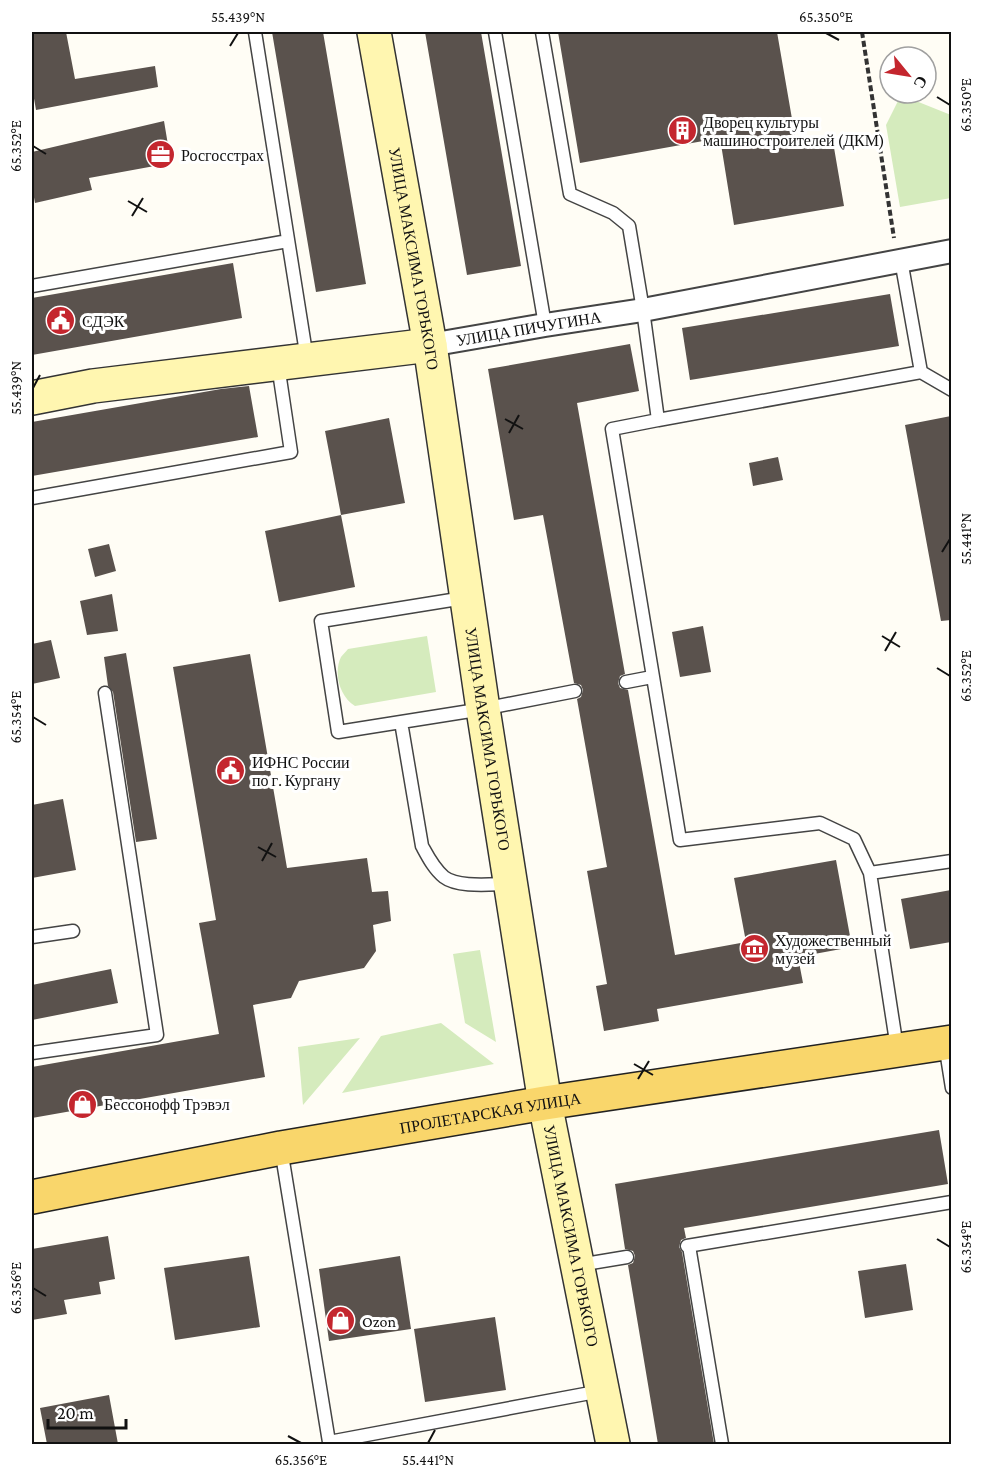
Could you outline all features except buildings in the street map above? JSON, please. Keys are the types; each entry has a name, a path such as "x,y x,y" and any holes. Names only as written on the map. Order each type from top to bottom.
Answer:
{"main road":[{"name":"ПРОЛЕТАРСКАЯ УЛИЦА","path":"32,1197 281,1148 546,1103 948,1042"}],"street":[{"name":"УЛИЦА МАКСИМА ГОРЬКОГО","path":"374,32 430,345 466,598 546,1103 613,1444"},
{"name":"УЛИЦА ПИЧУГИНА","path":"32,398 93,386 430,345 643,310 951,251"}],"lane":[{"path":"32,498 291,452 293,362 288,241 255,32"},
{"path":"495,32 545,325"},
{"path":"542,32 570,194 613,213 629,226 658,420"},
{"path":"32,286 288,241"},
{"path":"899,261 921,372"},
{"path":"897,1049 870,873 854,839 820,824 680,840 612,429 921,372 951,390"},
{"path":"466,598 321,621 338,732 483,709 576,691"},
{"path":"626,682 652,677"},
{"path":"32,1053 157,1035 105,693"},
{"path":"401,722 422,846 431,862 446,878 456,881 467,884 510,884"},
{"path":"870,873 951,861"},
{"path":"32,937 73,931"},
{"path":"948,1042 951,1088"},
{"path":"281,1148 327,1443 602,1391"},
{"path":"722,1444 688,1246 951,1202"},
{"path":"578,1265 627,1257"}],"path":[{"path":"862,32 899,261"}],"green space":[{"path":"896,105 926,105 951,115 951,198 900,207 886,125"},
{"path":"427,636 436,692 355,706 345,697 339,684 338,670 341,657 348,649"},
{"path":"480,950 496,1042 465,1023 453,954"},
{"path":"441,1023 494,1064 342,1093 381,1036"},
{"path":"360,1038 303,1105 298,1047"}],"place":[{"name":"Дворец культуры машиностроителей (ДКМ)","path":"682,131"},
{"name":"Росгосстрах","path":"160,155"},
{"name":"СДЭК","path":"61,321"},
{"name":"ИФНС России по г. Кургану","path":"231,771"},
{"name":"Художественный музей","path":"754,949"},
{"name":"Бессонофф Трэвэл","path":"83,1104"},
{"name":"Ozon","path":"341,1321"}]}
